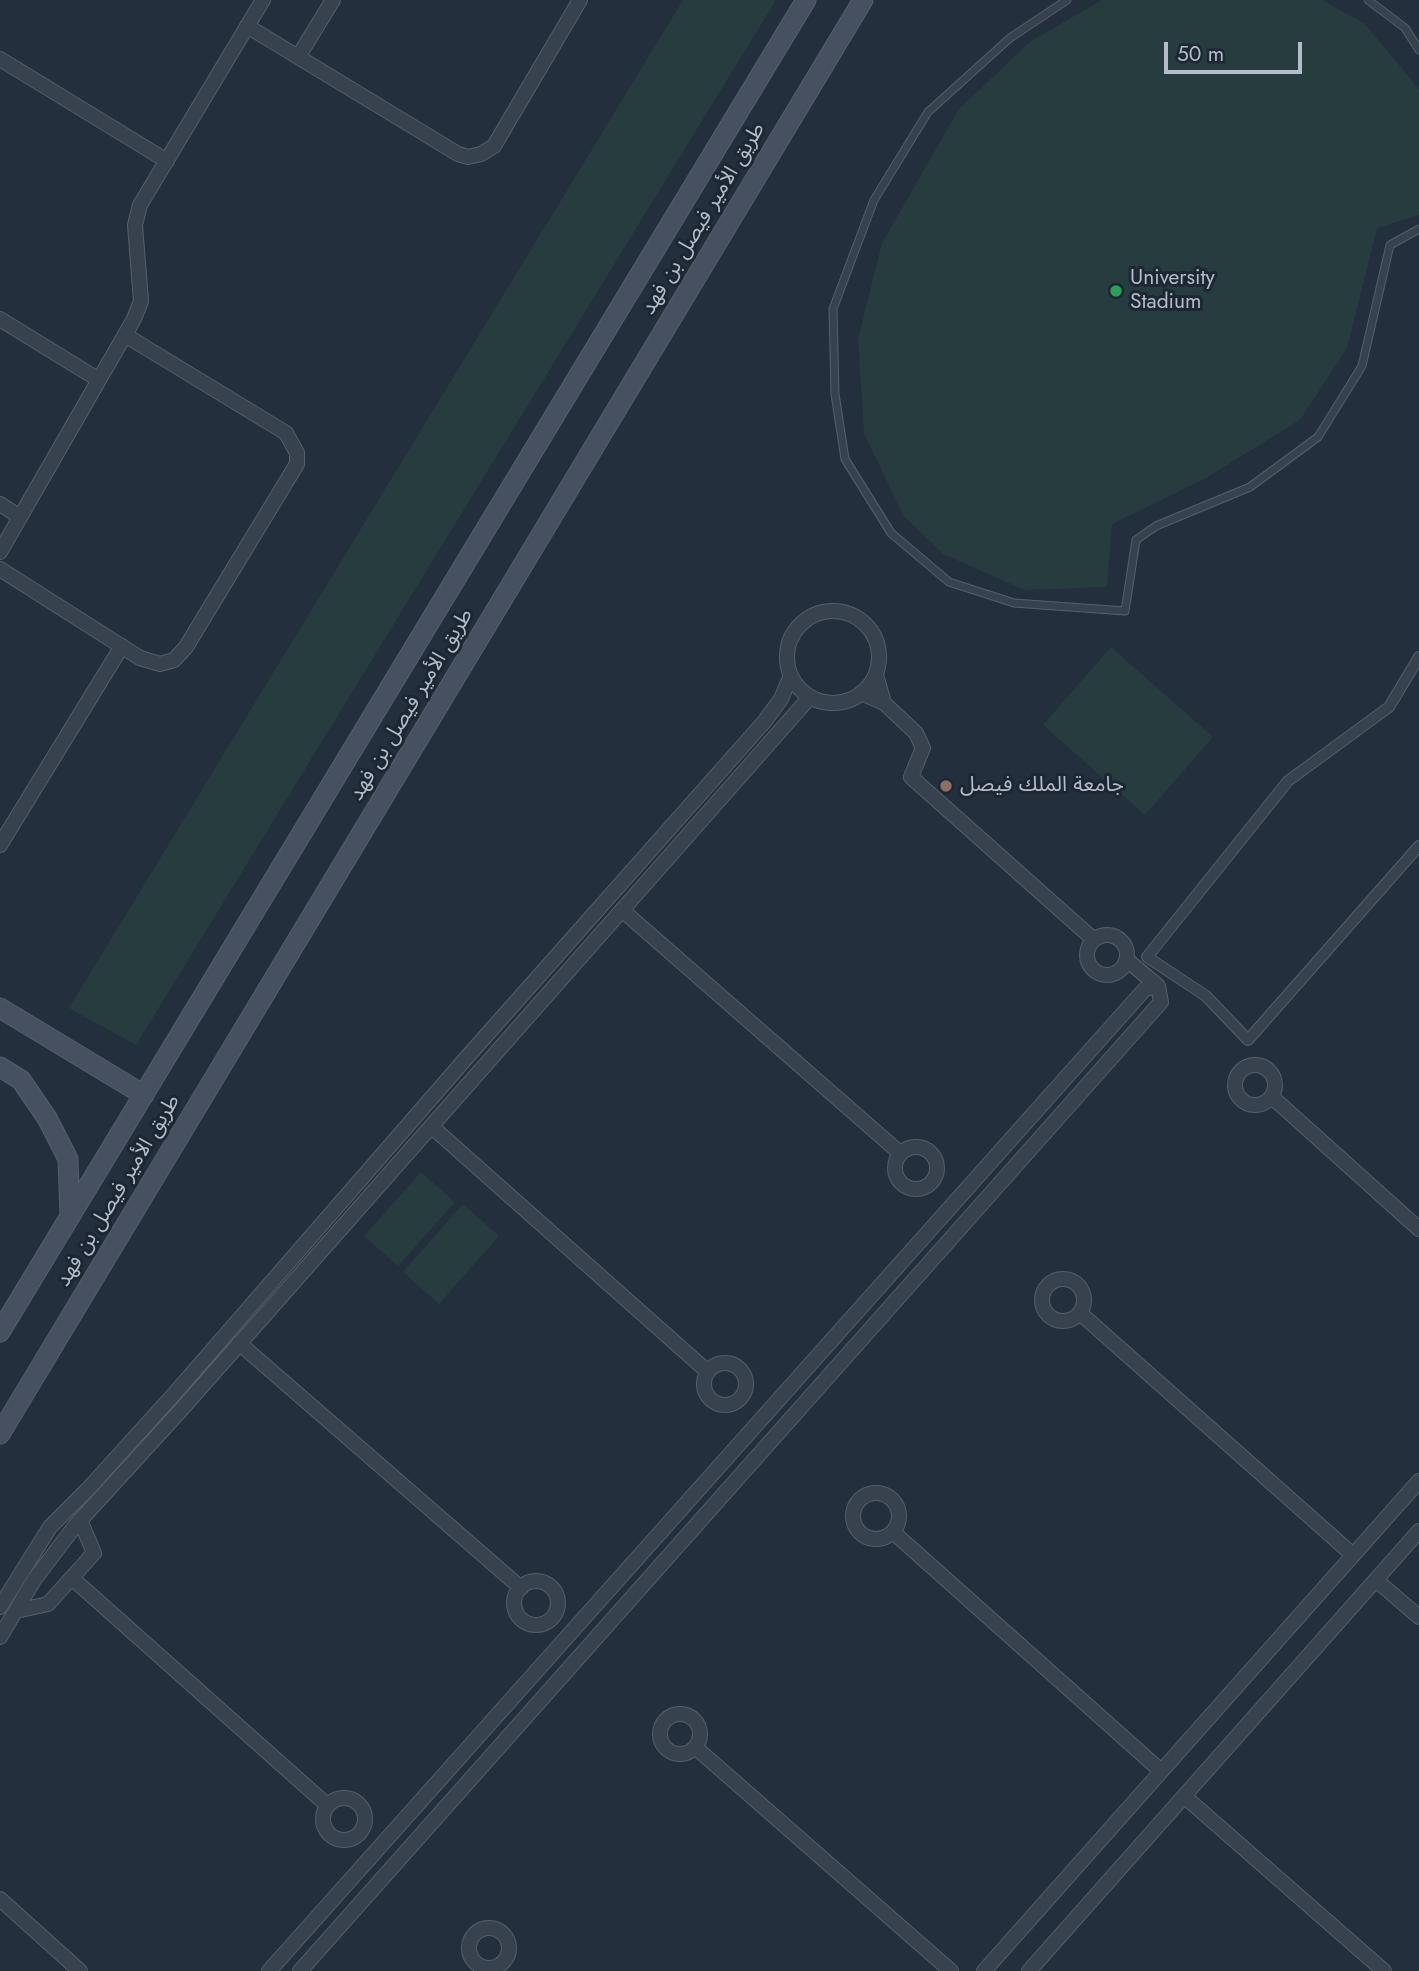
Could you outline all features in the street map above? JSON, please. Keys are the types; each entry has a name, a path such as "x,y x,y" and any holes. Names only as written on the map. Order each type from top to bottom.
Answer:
{"main road":[{"name":"طريق الأمير فيصل بن فهد","path":"0,1332 806,0"},
{"name":"طريق الأمير فيصل بن فهد","path":"0,1434 863,0"},
{"path":"0,1008 144,1095"},
{"path":"0,1067 21,1080 47,1118 68,1159 70,1217"}],"street":[{"path":"0,552 125,335 141,301 135,225 140,205 263,0"},
{"path":"247,26 458,154 468,157 481,154 494,146 580,0"},
{"path":"298,57 328,2"},
{"path":"0,59 167,161"},
{"path":"0,319 99,380"},
{"path":"0,569 140,658 160,664 174,660 186,647 297,464 297,453 286,433 125,335"},
{"path":"0,504 20,516"},
{"path":"831,611 846,613 860,620 871,631 879,660 876,675 867,688 855,698 825,702 810,697 799,688 791,675 787,660 788,646 794,632 804,621 831,611"},
{"path":"0,845 122,646"},
{"path":"1419,657 1388,707 1287,782 1147,957 1206,996 1248,1040 1419,846"},
{"path":"0,1607 50,1527 175,1393 764,722 781,699 791,675"},
{"path":"876,675 884,703"},
{"path":"861,693 884,703 916,733 923,748 911,777 1093,939"},
{"path":"0,1637 34,1580 80,1520 810,697"},
{"path":"622,910 901,1153"},
{"path":"1105,934 1118,937 1126,947 1127,960 1124,967 1107,975 1094,971 1087,952 1093,939 1105,934"},
{"path":"300,1971 1161,1002 1152,987 1127,960"},
{"path":"269,1971 1152,987"},
{"path":"1272,1097 1419,1229"},
{"path":"431,1126 708,1372"},
{"path":"1080,1313 1353,1555"},
{"path":"239,1343 521,1588"},
{"path":"984,1971 1419,1481"},
{"path":"16,1611 48,1604 94,1553 80,1520"},
{"path":"1029,1971 1419,1531"},
{"path":"893,1532 1161,1771"},
{"path":"73,1578 327,1805"},
{"path":"1376,1580 1419,1617"},
{"path":"695,1747 951,1971"},
{"path":"1184,1796 1384,1971"},
{"path":"0,1899 79,1971"},
{"path":"505,1961 516,1971"}],"lane":[{"path":"1067,0 1010,38 928,112 874,200 833,309 835,394 845,459 891,533 949,582 1014,603 1125,611 1136,540 1156,526 1251,487 1318,437 1362,366 1391,245 1419,229"},
{"path":"1368,0 1405,28 1419,50"}],"green space":[{"path":"683,0 776,0 136,1045 69,1008"},
{"name":"University Stadium","path":"1102,0 1322,0 1365,24 1419,89 1419,215 1377,228 1347,348 1300,420 1206,478 1112,524 1107,587 1025,590 943,554 903,515 864,433 858,339 882,243 959,109 1031,41"},
{"path":"1111,647 1213,737 1145,815 1043,725"},
{"path":"421,1172 455,1202 398,1266 364,1236"},
{"path":"463,1204 499,1236 439,1304 403,1272"}],"place":[{"name":"University Stadium","path":"1116,291"},
{"name":"جامعة الملك فيصل","path":"946,786"}]}
